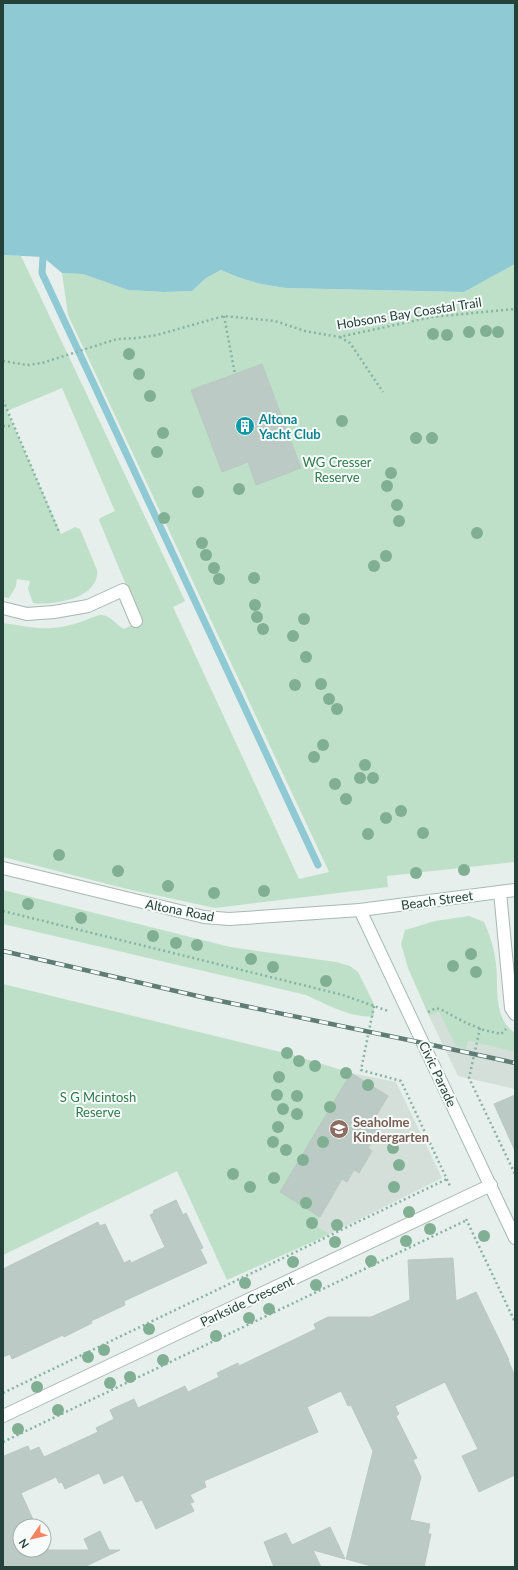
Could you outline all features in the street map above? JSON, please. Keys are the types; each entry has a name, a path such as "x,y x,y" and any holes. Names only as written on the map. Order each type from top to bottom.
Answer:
{"street":[{"path":"3,608 27,614 54,612 88,606 123,590 136,621"},
{"name":"Altona Road","path":"3,868 204,917 229,919 360,910"},
{"name":"Beach Street","path":"360,910 515,890"},
{"path":"500,892 511,1008 515,1014"},
{"name":"Civic Parade","path":"360,910 515,1238"},
{"name":"Parkside Crescent","path":"3,1416 491,1185"}],"path":[{"name":"Hobsons Bay Coastal Trail","path":"3,361 27,365 57,360 117,339 157,335 224,316 275,321 305,331 339,336 432,317 515,309"},
{"path":"224,316 235,374"},
{"path":"339,336 350,343 383,392"},
{"path":"3,400 59,532"},
{"path":"3,426 13,426"},
{"path":"3,911 343,995 412,1020 436,1008 464,1022 501,1034 508,1027"},
{"path":"374,1006 361,1070 401,1081 515,1322"},
{"path":"480,1028 469,1078 515,1174"},
{"path":"3,1393 447,1179"},
{"path":"3,1442 467,1220"}],"shaded area":[{"path":"439,1012 468,1041 515,1052 515,1089 458,1076 429,1016"},
{"name":"Seaholme Kindergarten","path":"289,1054 351,1073 396,1082 442,1178 330,1234 314,1225 320,1217 280,1192"}],"green space":[{"name":"WG Cresser Reserve","path":"3,255 21,256 185,601 173,607 299,879 329,872 68,315 62,273 83,274 128,290 164,292 192,291 206,278 221,270 253,282 286,288 464,292 515,264 515,862 387,876 388,887 215,908 123,888 3,857 3,623 38,628 55,628 77,623 96,616 105,615 124,629 141,621 99,520 100,518 115,511 62,388 7,411 61,534 75,527 80,529 97,570 96,580 84,594 63,601 42,604 33,603 28,589 30,581 17,579 16,586 9,598 3,597"},
{"path":"3,890 230,947 336,962 350,966 358,972 374,1004 374,1016 348,1013 306,995 3,924"},
{"path":"469,916 484,922 490,937 496,964 498,1002 503,1019 515,1033 515,1052 468,1041 466,1049 456,1046 439,1012 429,1016 408,968 401,944 405,930 435,921"},
{"name":"S G Mcintosh Reserve","path":"3,984 289,1054 351,1073 280,1192 320,1217 315,1225 330,1234 227,1280 177,1171 3,1255"}],"water":[{"path":"3,3 515,3 515,264 464,292 286,288 253,282 221,270 206,278 192,291 164,292 128,290 83,274 62,273 43,257 3,255"}],"building":[{"name":"Altona Yacht Club","path":"262,364 301,468 256,485 248,462 222,472 191,390"},
{"path":"351,1073 388,1096 372,1123 380,1128 368,1148 372,1151 359,1173 354,1170 347,1182 342,1179 320,1217 280,1192"},
{"path":"515,1095 515,1151 494,1104"},
{"path":"176,1200 183,1215 186,1213 203,1248 200,1249 207,1263 124,1301 125,1305 91,1321 92,1323 64,1337 63,1335 12,1359 10,1354 3,1357 3,1269 98,1222 100,1226 105,1224 124,1263 130,1260 131,1263 165,1247 150,1215 154,1213 153,1211"},
{"path":"453,1258 456,1301 476,1292 509,1360 515,1376 515,1475 479,1492 462,1456 478,1449 445,1382 395,1406 399,1414 396,1416 417,1458 413,1460 421,1477 410,1520 430,1524 428,1534 431,1534 424,1567 375,1567 346,1559 373,1451 351,1405 348,1406 341,1391 307,1407 318,1432 204,1481 206,1487 190,1495 194,1502 190,1503 194,1511 156,1529 142,1500 136,1502 123,1475 104,1484 99,1473 65,1489 62,1482 59,1483 56,1477 21,1493 32,1518 12,1518 12,1558 52,1558 52,1550 89,1550 84,1539 100,1531 109,1550 120,1550 84,1567 3,1567 3,1454 4,1456 28,1446 30,1451 39,1447 44,1457 98,1432 96,1428 114,1419 110,1410 134,1399 138,1408 185,1386 188,1392 219,1377 217,1373 238,1363 239,1366 316,1329 314,1324 328,1317 371,1317 410,1300 408,1260"},
{"path":"330,1527 345,1559 313,1550 321,1567 274,1567 264,1542 286,1533 292,1545"}],"waterway":[{"path":"43,257 42,273 318,865"}],"railway":[{"path":"3,951 206,998 515,1063"}],"place":[{"name":"Altona Yacht Club","path":"245,426"},
{"name":"Seaholme Kindergarten","path":"339,1129"}]}
